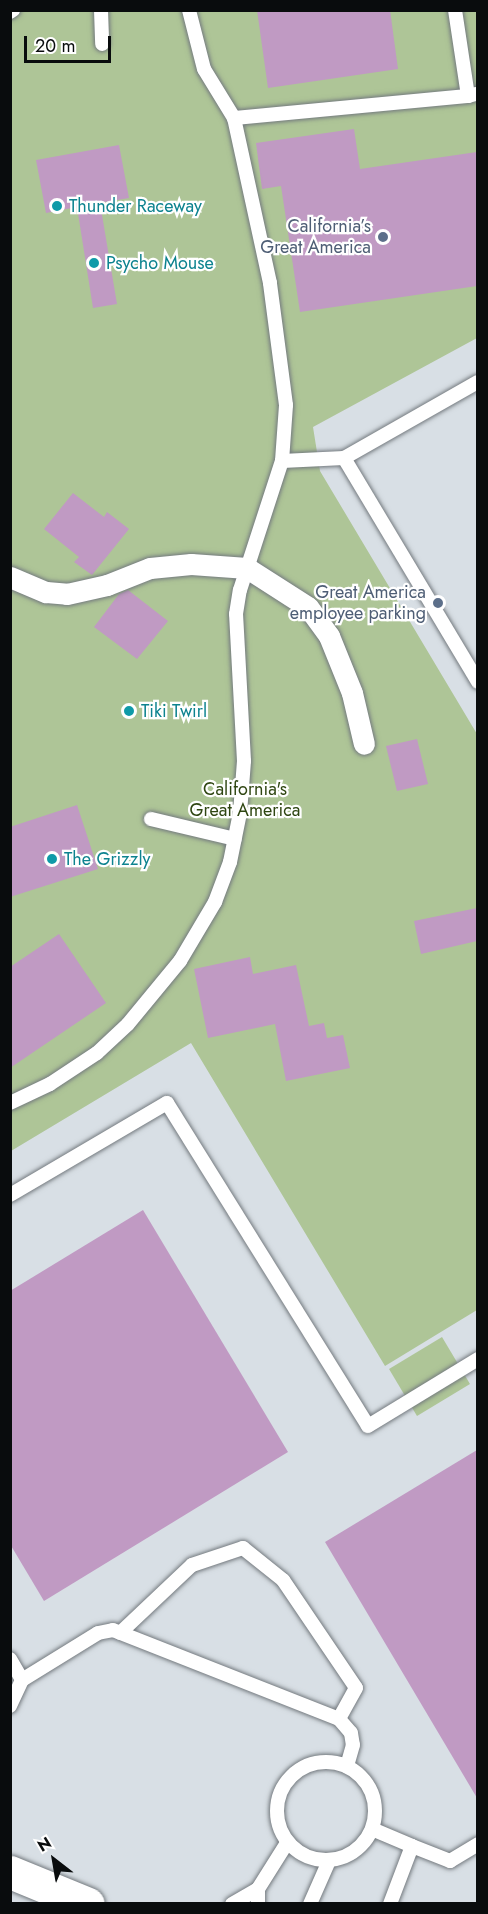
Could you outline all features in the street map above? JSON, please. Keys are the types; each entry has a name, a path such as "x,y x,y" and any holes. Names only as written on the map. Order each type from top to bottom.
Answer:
{"main road":[{"path":"10,1872 88,1904"}],"street":[{"path":"10,577 46,592 67,594 150,568 191,564 247,568 287,591 308,607 325,629 344,667 364,744"}],"lane":[{"path":"101,10 102,44"},
{"path":"10,1103 50,1084 97,1053 128,1024 180,961 215,902 235,838 244,761 236,614 247,568 282,461 286,405 270,283 234,118 204,69 189,10"},
{"path":"234,118 473,95 455,10"},
{"path":"282,461 344,458 477,382"},
{"path":"344,458 477,682"},
{"path":"151,819 235,838"},
{"path":"10,1195 167,1103 368,1426 477,1359"},
{"path":"120,1633 192,1565 243,1548 283,1580 356,1688 339,1719"},
{"path":"10,1706 22,1680 98,1633 120,1633 339,1719 351,1732 352,1745 347,1766"},
{"path":"10,1659 22,1680"},
{"path":"318,1762 347,1766 360,1774 374,1799 372,1829 355,1851 329,1861 306,1856 287,1843 276,1816 282,1787 303,1766 318,1762"},
{"path":"372,1829 450,1861 477,1844"},
{"path":"232,1904 258,1889 287,1843"},
{"path":"390,1904 412,1846"},
{"path":"310,1904 329,1861"},
{"path":"258,1889 258,1904"}],"green space":[{"name":"California's Great America","path":"11,11 477,11 477,338 313,427 320,471 477,734 477,1310 385,1366 191,1043 11,1151"},
{"path":"442,1337 470,1384 417,1416 389,1369"}],"building":[{"path":"257,10 390,10 398,69 268,88"},
{"name":"California’s Great America","path":"354,129 360,169 477,152 477,286 300,312 281,186 262,189 256,143"},
{"path":"119,145 129,198 100,203 117,304 93,308 77,207 46,213 36,160"},
{"path":"73,493 104,517 107,512 129,529 92,575 74,562 79,557 44,529"},
{"path":"128,590 168,621 137,659 94,627 119,594"},
{"path":"417,739 428,784 397,791 386,746"},
{"name":"The Grizzly","path":"77,805 98,869 10,897 10,827"},
{"path":"477,908 477,941 421,954 414,921"},
{"path":"59,934 106,1003 10,1068 10,967"},
{"path":"250,957 253,974 296,965 309,1026 324,1023 327,1038 343,1035 350,1068 286,1081 275,1024 208,1038 194,969"},
{"path":"143,1210 288,1452 44,1601 10,1544 10,1291"},
{"path":"477,1450 477,1798 325,1542"}],"place":[{"name":"Thunder Raceway","path":"57,206"},
{"name":"California’s Great America","path":"383,237"},
{"name":"Psycho Mouse","path":"94,263"},
{"name":"Great America employee parking","path":"438,603"},
{"name":"Tiki Twirl","path":"129,711"},
{"name":"The Grizzly","path":"52,859"}]}
